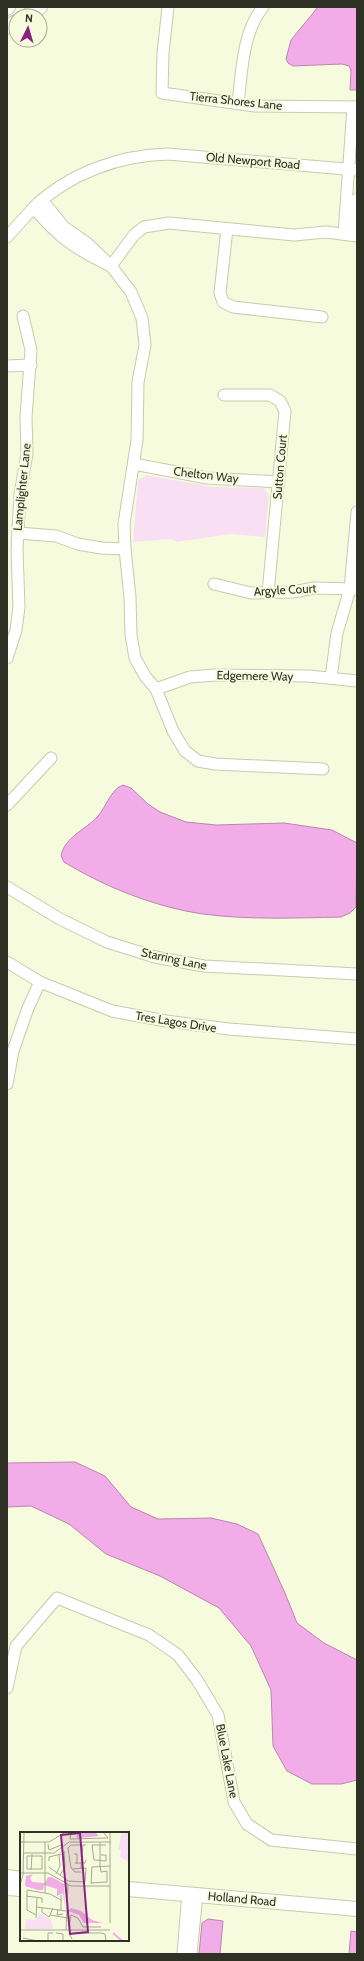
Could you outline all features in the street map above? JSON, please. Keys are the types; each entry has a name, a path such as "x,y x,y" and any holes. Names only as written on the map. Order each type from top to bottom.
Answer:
{"main road":[{"path":"7,1877 20,1879"},
{"path":"7,1888 20,1889"},
{"name":"Holland Road","path":"129,1889 191,1901 357,1918"},
{"name":"Holland Road","path":"129,1898 357,1909"}],"street":[{"name":"Tierra Shores Lane","path":"168,7 163,52 162,93 278,107 355,107"},
{"path":"238,103 248,37 253,22 263,7"},
{"path":"111,266 134,235 144,227 169,223 294,235 326,232 351,235 355,107"},
{"name":"Old Newport Road","path":"7,237 38,204 71,180 89,171 125,159 150,154 168,154 352,169"},
{"path":"38,204 57,233 78,243 111,266 131,292 142,318 145,345 138,382 137,440 124,524 130,597 131,635 136,658 145,676 156,689 173,731 185,751 198,761 215,764 323,769"},
{"path":"227,229 220,293 223,302 233,307 322,317"},
{"name":"Lamplighter Lane","path":"7,658 16,630 19,607 18,533 20,494 27,454 26,416 31,350 23,316"},
{"path":"7,366 31,365"},
{"name":"Sutton Court","path":"224,394 270,395 280,401 285,411 268,593"},
{"name":"Chelton Way","path":"134,464 208,478 279,482"},
{"path":"331,678 337,633 353,589 357,512"},
{"path":"18,533 56,536 78,544 101,548 125,549"},
{"name":"Argyle Court","path":"214,584 251,593 293,592 314,588 353,589"},
{"name":"Edgemere Way","path":"156,689 190,677 215,675 331,678 357,681"},
{"path":"7,804 51,758"},
{"name":"Starring Lane","path":"7,887 60,919 107,942 155,957 204,966 357,974"},
{"name":"Tres Lagos Drive","path":"7,962 40,982 112,1011 166,1021 229,1029 357,1039"},
{"path":"7,1084 13,1051 40,982"},
{"name":"Blue Lake Lane","path":"11,1646 57,1598 149,1636 178,1655 198,1680 218,1715 234,1802 247,1824 271,1840 357,1849"},
{"path":"7,1688 11,1646"},
{"path":"183,1954 191,1901"},
{"path":"191,1901 191,1954"}],"shaded area":[{"path":"318,7 357,7 357,90 350,90 351,70 349,66 342,64 293,66 288,63 286,59 291,40"},
{"path":"146,475 212,487 264,488 269,495 265,537 231,534 176,542 171,539 133,542 138,481"},
{"path":"123,785 131,788 148,804 160,812 186,822 216,825 284,823 332,830 357,843 356,907 350,913 341,917 254,918 203,914 185,911 131,895 96,880 64,862 61,856 67,843 98,816 115,790"},
{"path":"75,1462 105,1476 131,1507 158,1519 211,1518 237,1524 258,1534 297,1623 324,1643 357,1660 357,1780 341,1784 312,1784 287,1771 273,1746 271,1690 251,1646 219,1608 160,1576 106,1554 69,1524 31,1506 7,1507 7,1463"},
{"path":"208,1919 223,1921 220,1954 199,1954 202,1923"},
{"path":"351,1931 357,1932 357,1954 349,1954"}]}
